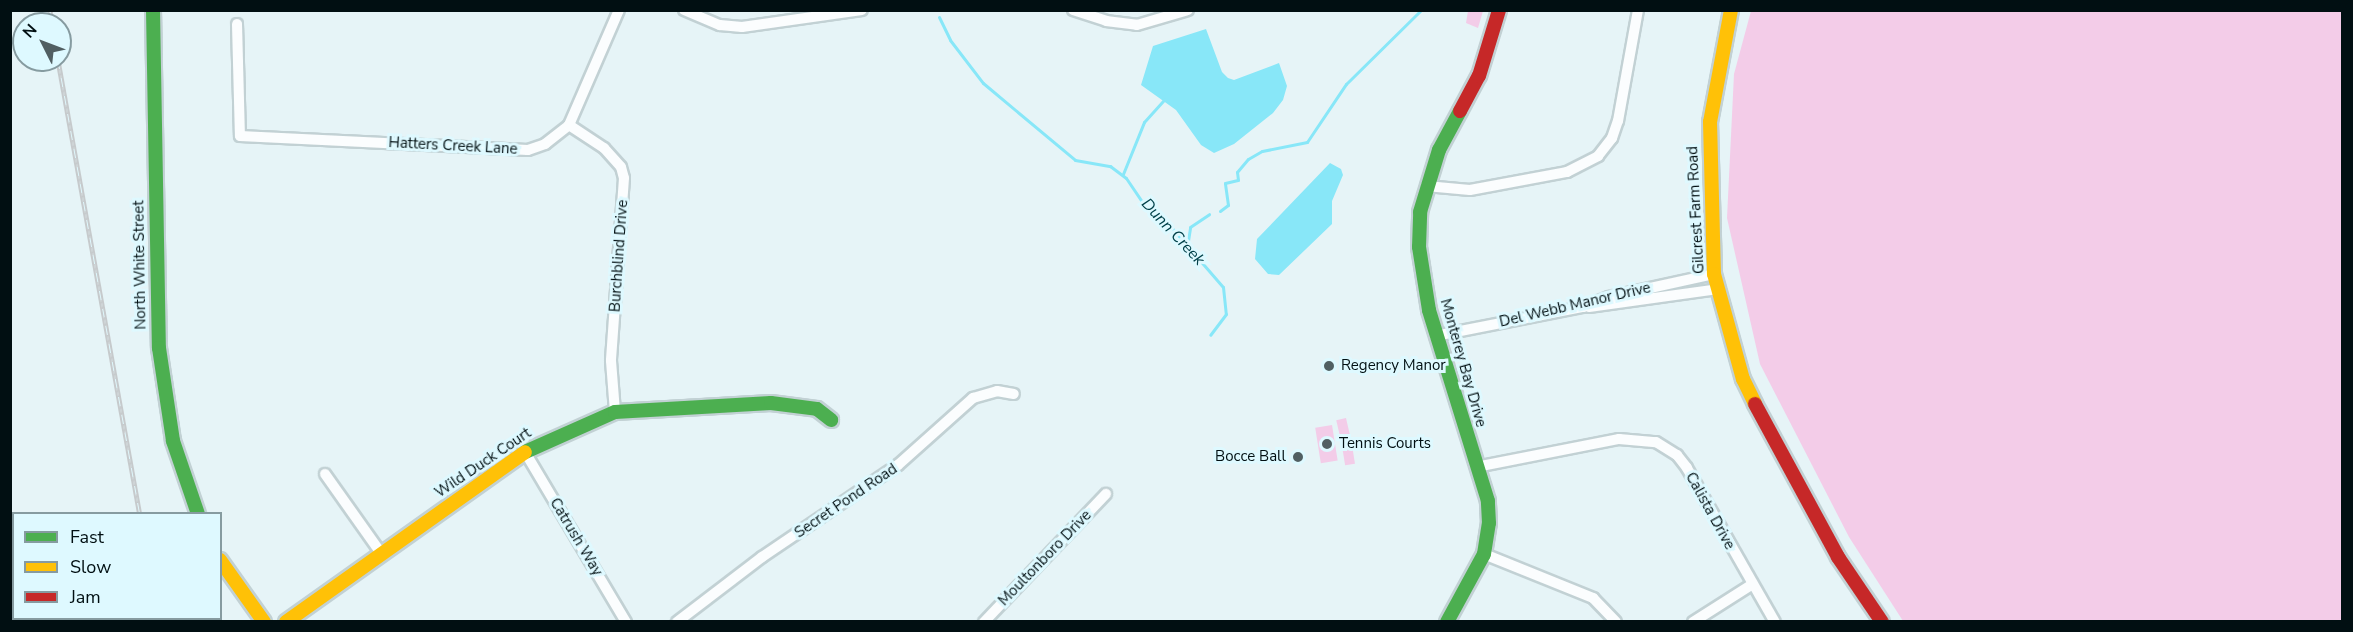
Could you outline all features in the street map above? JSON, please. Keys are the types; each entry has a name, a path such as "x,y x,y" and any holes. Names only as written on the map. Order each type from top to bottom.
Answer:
{"street":[{"name":"North White Street","path":"153,10 157,310 163,392 173,441 198,512"},
{"name":"Hatters Creek Lane","path":"237,24 240,136 520,150 545,144 569,125 619,10"},
{"path":"684,10 720,25 742,27 862,10"},
{"path":"1072,10 1106,21 1137,25 1188,10"},
{"name":"Monterey Bay Drive","path":"1448,621 1484,554 1490,524 1488,501 1436,336 1419,247 1426,186 1439,150 1479,76 1498,10"},
{"path":"1426,186 1470,190 1567,172 1598,156 1612,138 1618,121 1638,10"},
{"name":"Gilcrest Farm Road","path":"1731,10 1710,122 1714,274 1743,379 1773,442 1838,556 1882,621"},
{"name":"Burchblind Drive","path":"569,125 604,148 621,167 624,178 611,361 615,412"},
{"name":"Del Webb Manor Drive","path":"1436,336 1583,307 1609,297 1714,274"},
{"path":"1583,307 1622,305 1718,289"},
{"name":"Secret Pond Road","path":"678,621 762,557 898,465 973,398 997,391 1014,394"},
{"name":"Wild Duck Court","path":"286,621 525,452 615,412 771,403 817,409 831,420"},
{"name":"Calista Drive","path":"1476,467 1619,439 1656,442 1677,455 1687,468 1751,585 1775,621"},
{"name":"Catrush Way","path":"525,452 626,621"},
{"path":"325,474 381,553"},
{"name":"Moultonboro Drive","path":"984,621 1106,494"},
{"path":"1484,554 1593,598 1609,619"},
{"path":"222,563 264,621"},
{"path":"1693,621 1751,585"}],"shaded area":[{"path":"1468,11 1483,11 1478,28 1466,23"},
{"path":"1751,11 2342,11 2342,621 1903,621 1849,537 1760,364 1727,218 1734,74"},
{"path":"1346,418 1351,439 1341,442 1336,420"},
{"name":"Tennis Courts","path":"1332,425 1338,461 1321,463 1315,428"},
{"path":"1352,445 1355,464 1345,465 1342,447"}],"water":[{"path":"1206,29 1222,72 1228,78 1234,80 1279,63 1287,86 1283,100 1273,113 1234,144 1214,153 1201,145 1176,110 1141,85 1153,46"},
{"path":"1330,163 1341,169 1343,175 1332,201 1332,224 1279,275 1268,274 1255,259 1257,239"}],"waterway":[{"path":"1220,211 1228,205 1225,183 1238,180 1237,172 1248,159 1262,151 1307,142 1346,84 1421,10"},
{"name":"Dunn Creek","path":"939,17 950,40 983,83 1075,160 1110,166 1126,178 1147,209 1171,227 1223,287 1226,314 1210,335"},
{"path":"1123,174 1144,122 1164,100"},
{"name":"Dunn Creek","path":"1187,247 1190,227 1209,214"}],"railway":[{"path":"60,72 140,512"}],"traffic: fast":[{"path":"153,10 159,348 173,441 197,512"},
{"path":"1447,622 1484,554 1489,523 1488,501 1429,310 1419,247 1420,212 1439,150 1460,111"},
{"path":"525,452 615,412 771,403 817,409 831,420"}],"traffic: slow":[{"path":"1731,10 1710,122 1714,274 1743,379 1755,404"},
{"path":"286,622 525,452"},
{"path":"222,563 264,622"}],"traffic: jam":[{"path":"1460,111 1479,76 1499,10"},
{"path":"1755,404 1838,557 1882,622"}],"place":[{"name":"Regency Manor","path":"1329,366"},
{"name":"Tennis Courts","path":"1327,444"},
{"name":"Bocce Ball","path":"1298,457"}]}
